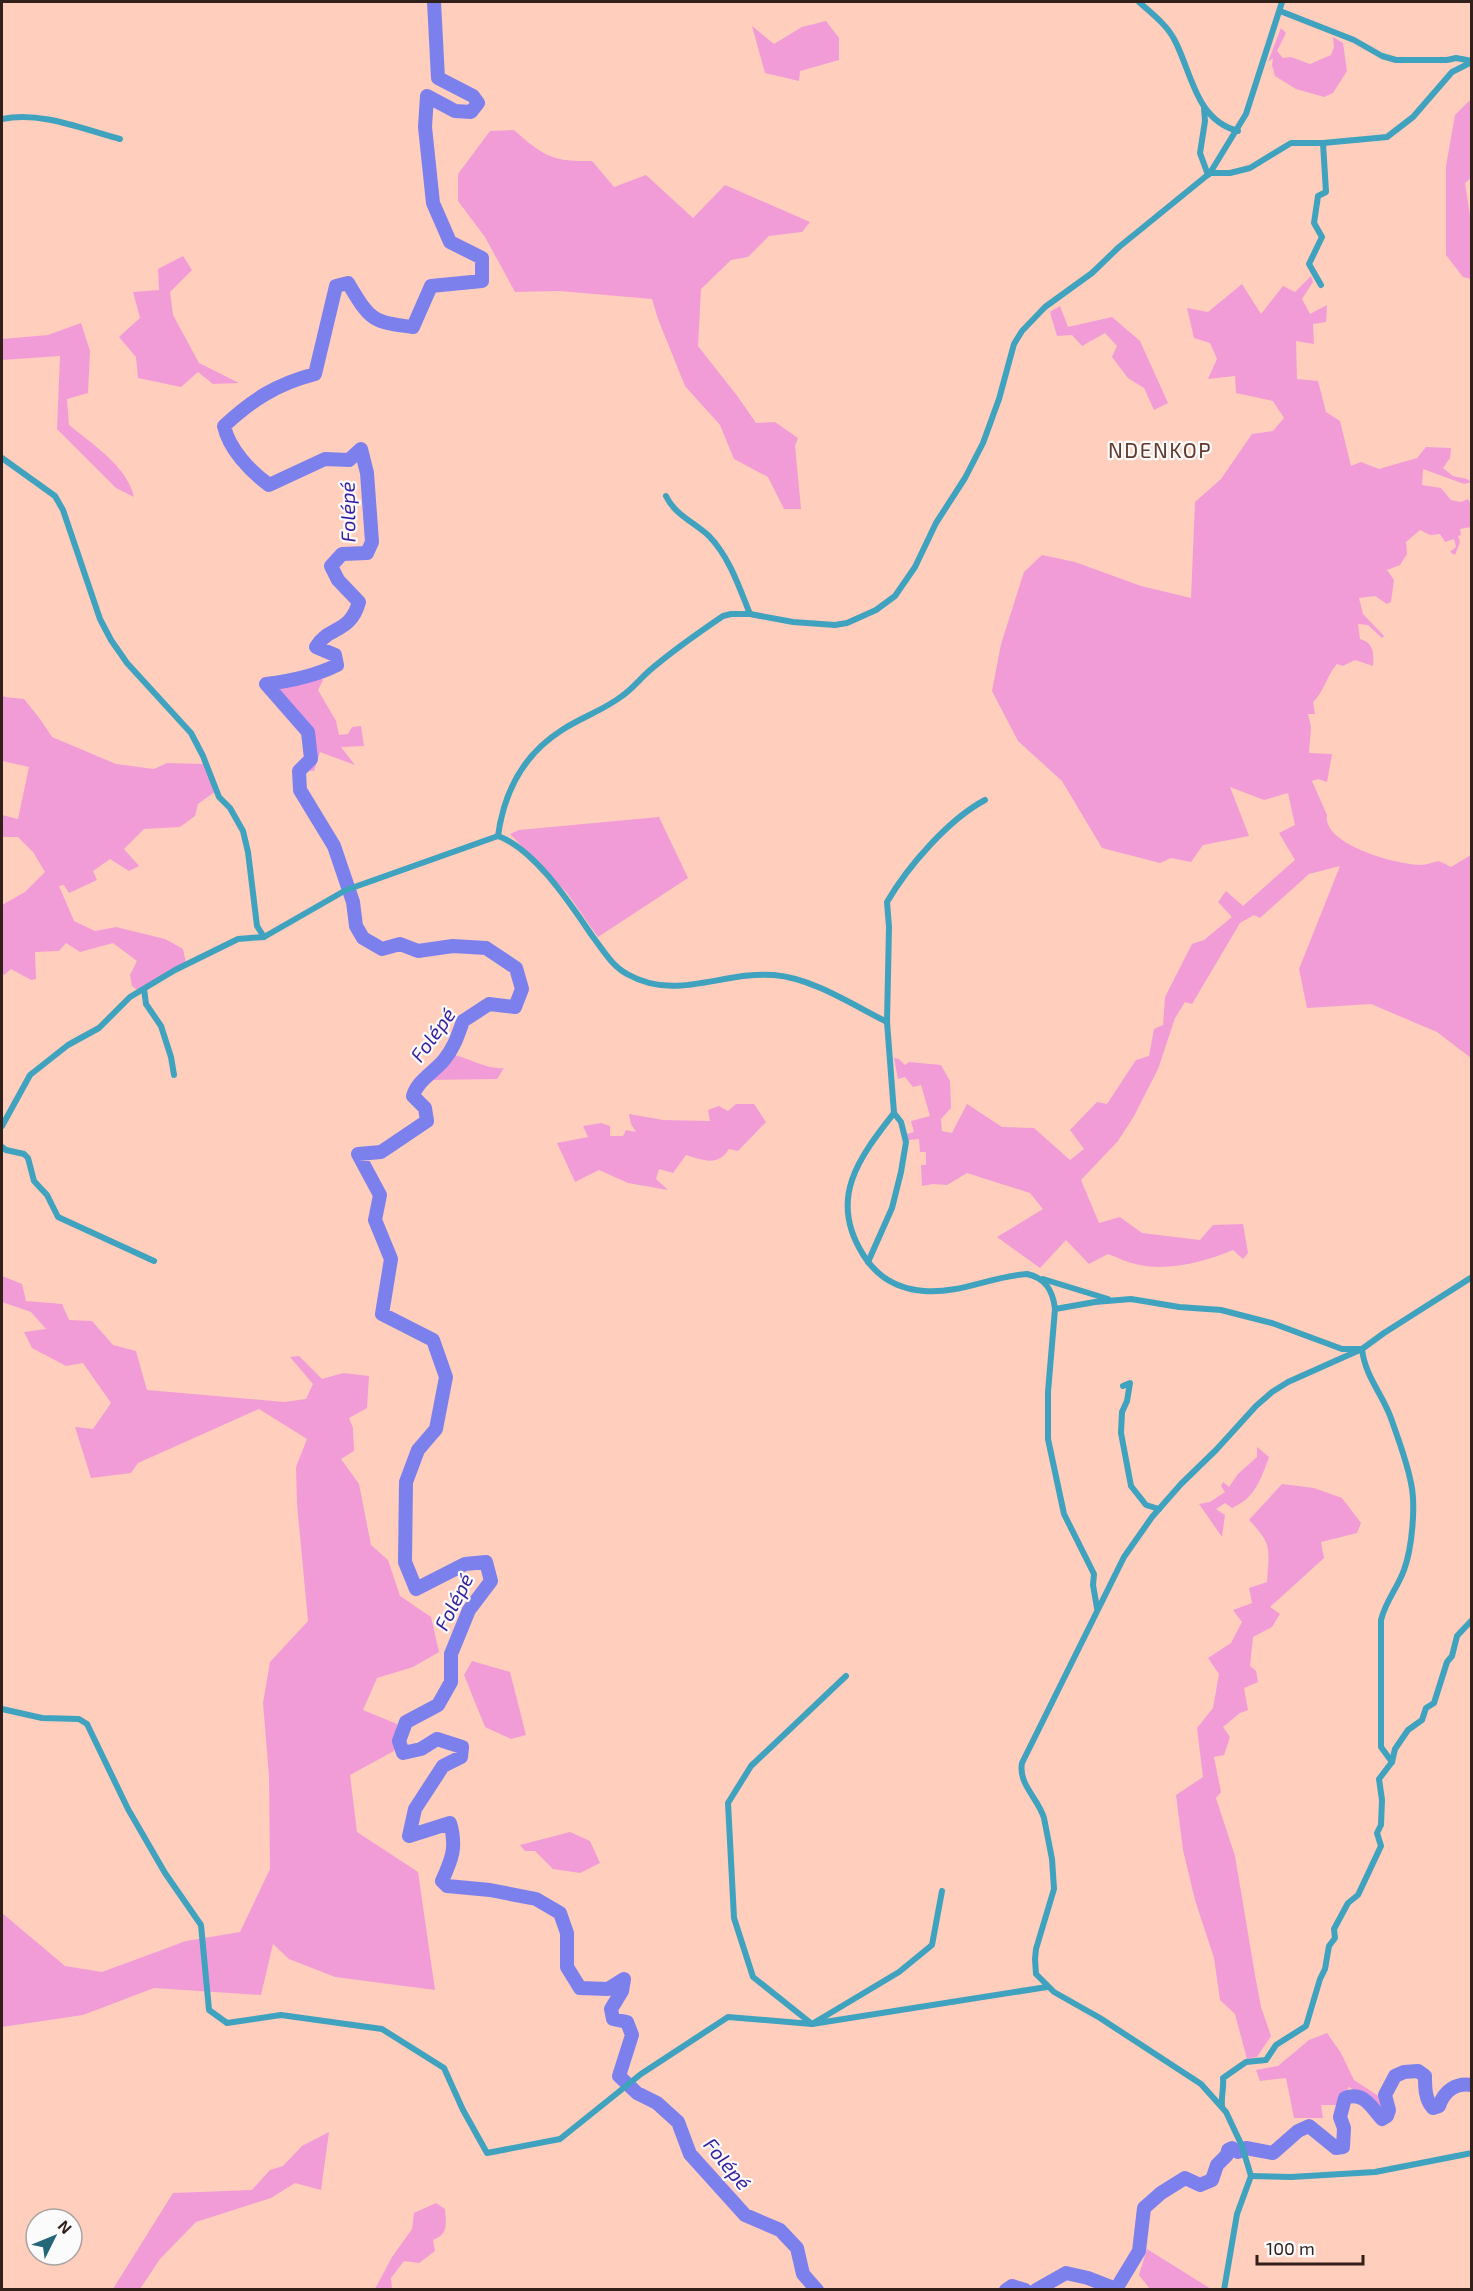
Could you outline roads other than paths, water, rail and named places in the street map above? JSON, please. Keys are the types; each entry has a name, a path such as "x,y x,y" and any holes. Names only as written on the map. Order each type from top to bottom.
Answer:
{"street":[{"path":"1139,2 1164,26 1174,40 1204,107 1205,121 1200,153 1209,174"},
{"path":"498,836 503,804 515,779 534,754 550,739 620,698 651,669 723,616 750,614 793,622 829,625 848,623 886,604 895,596 915,567 936,523 972,466 999,399 1014,344 1022,331 1045,307 1092,273 1119,246 1209,174 1246,114 1282,2"},
{"path":"1280,11 1354,40 1382,56 1396,60 1436,61 1462,58 1472,62"},
{"path":"1209,174 1250,168 1291,143 1323,143 1388,137 1413,117 1452,72 1472,62"},
{"path":"1204,107 1221,124 1238,130"},
{"path":"2,119 30,117 45,119 120,139"},
{"path":"1321,285 1309,264 1322,237 1314,223 1314,218 1318,196 1326,192 1323,143"},
{"path":"2,458 55,496 67,520 100,619 111,640 127,663 191,733 219,796 230,808 243,831 248,852 257,926 264,937"},
{"path":"666,496 673,508 708,536 721,551 750,614"},
{"path":"868,1262 892,1208 906,1142 901,1122 894,1113 887,1022 889,927 887,902 930,848 964,814 985,800"},
{"path":"2,1126 30,1075 68,1046 99,1028 120,1005 144,989 201,956 238,939 264,937 346,890 498,836 520,848 543,872 564,896 603,950 627,974 654,984 686,987 740,976 783,976 840,997 887,1022"},
{"path":"144,989 146,1004 161,1026 174,1075"},
{"path":"894,1113 873,1138 863,1155 847,1202 850,1228 868,1262 887,1281 926,1291 962,1288 1023,1274 1112,1300"},
{"path":"2,1147 24,1154 28,1158 34,1181 47,1196 58,1217 154,1261"},
{"path":"1224,2289 1237,2214 1251,2176 1243,2148 1233,2124 1222,2107 1201,2084 1047,1986 1036,1974 1035,1959 1054,1889 1052,1859 1042,1809 1023,1780 1021,1770 1025,1756 1097,1608 1130,1546 1159,1509 1263,1399 1288,1382 1362,1349 1383,1333 1472,1277"},
{"path":"1040,1278 1050,1290 1055,1309 1049,1372 1048,1439 1064,1514 1094,1574 1093,1585 1097,1608"},
{"path":"1055,1309 1112,1300 1138,1300 1185,1308 1221,1310 1279,1325 1342,1349 1362,1349"},
{"path":"1362,1349 1365,1368 1389,1411 1412,1486 1411,1530 1406,1563 1385,1605 1381,1620 1381,1747 1392,1762"},
{"path":"1123,1386 1130,1383 1127,1401 1122,1412 1121,1433 1131,1486 1146,1505 1159,1509"},
{"path":"1222,2107 1223,2078 1246,2062 1266,2060 1276,2045 1306,2026 1325,1969 1329,1946 1335,1938 1334,1929 1348,1903 1358,1895 1381,1846 1377,1833 1381,1825 1382,1800 1379,1779 1392,1762 1395,1749 1408,1730 1422,1720 1426,1708 1434,1702 1457,1636 1472,1620"},
{"path":"812,2024 753,1977 734,1918 728,1803 751,1766 846,1676"},
{"path":"2,1709 42,1718 79,1719 87,1724 128,1809 165,1873 201,1925 209,2010 227,2023 281,2015 382,2029 444,2068 463,2110 487,2153 560,2139 641,2074 728,2017 812,2024 1047,1986"},
{"path":"812,2024 899,1972 932,1945 942,1891"},
{"path":"1251,2176 1291,2177 1375,2172 1472,2153"}],"waterway":[{"name":"Folépé","path":"434,2 438,78 473,96 478,103 471,112 455,111 427,96 425,127 433,203 450,242 482,258 482,281 431,286 413,327 388,323 373,317 361,304 348,283 336,286 315,374 266,394 224,426 230,443 241,459 269,485 325,459 349,460 361,449 367,473 372,542 367,553 342,554 331,566 338,580 359,602 350,620 321,640 316,647 335,655 337,665 303,678 266,684 308,732 311,759 299,771 300,790 334,846 353,902 356,926 363,938 382,949 400,944 418,951 453,946 486,948 516,968 522,989 515,1007 489,1004 463,1021 447,1055 422,1081 413,1096 425,1108 427,1121 381,1152 358,1154 380,1195 375,1220 391,1259 382,1314 433,1340 446,1377 436,1429 418,1450 406,1482 405,1562 416,1589 465,1564 486,1562 491,1581 469,1610 451,1654 451,1682 438,1705 406,1722 399,1741 403,1753 421,1749 437,1739 462,1747 461,1757 443,1766 415,1809 409,1836 450,1823 453,1839 452,1853 442,1881 447,1886 490,1890 536,1899 560,1913 567,1933 567,1967 580,1988 608,1989 624,1979 622,1991 611,2009 613,2019 627,2022 632,2035 619,2076 637,2093 657,2103 678,2122 690,2154 745,2215 780,2230 797,2248 803,2274 817,2290"},
{"path":"1036,2290 1066,2273 1088,2278 1116,2289 1139,2251 1144,2208 1161,2193 1185,2178 1200,2185 1212,2180 1217,2165 1232,2148 1238,2152 1246,2148 1273,2153 1298,2131 1309,2126 1336,2148 1343,2147 1344,2128 1340,2117 1345,2098 1352,2096 1362,2098 1382,2119 1387,2116 1389,2110 1385,2095 1395,2076 1404,2072 1418,2071 1425,2076 1425,2089 1433,2108 1439,2106 1447,2092 1456,2086 1472,2085"},
{"path":"1006,2290 1012,2286 1025,2290"}],"district":[{"name":"NDENKOP","path":"1160,451"}]}
